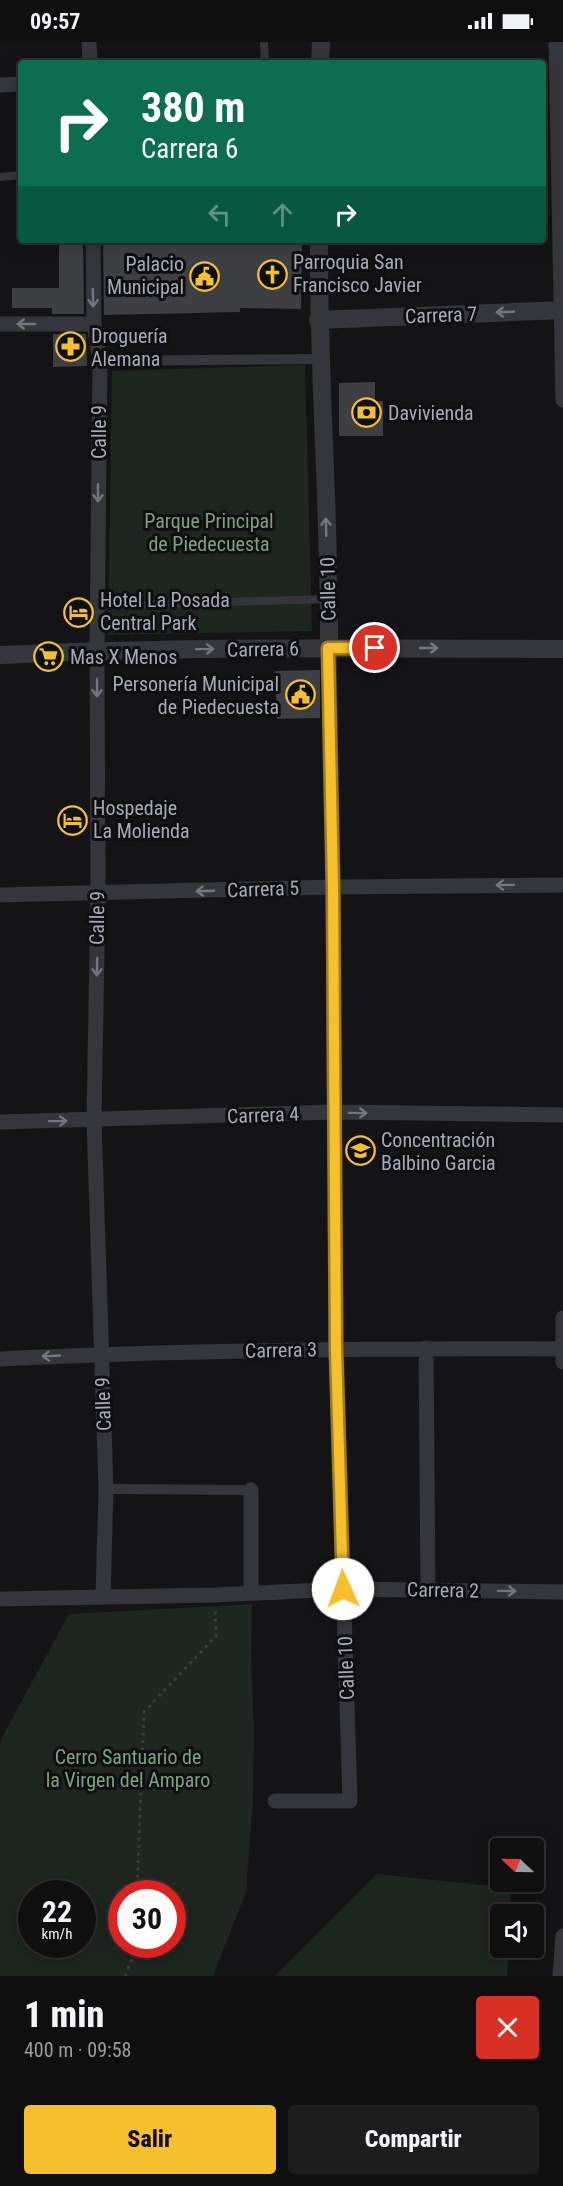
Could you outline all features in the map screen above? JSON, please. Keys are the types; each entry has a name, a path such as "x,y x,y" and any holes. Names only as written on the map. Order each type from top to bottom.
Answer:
{"street":[{"path":"89,42 90,60"},
{"path":"320,60 321,42"},
{"path":"556,42 554,74 563,400"},
{"path":"0,85 18,84"},
{"name":"Calle 9","path":"93,243 93,324 100,362 97,650 98,894 94,1120 106,1490 103,1597"},
{"name":"Calle 10","path":"274,1801 350,1801 336,1349 329,598 318,320 319,243"},
{"name":"Carrera 7","path":"318,320 562,310"},
{"path":"0,324 93,324"},
{"path":"100,362 320,359"},
{"name":"Carrera 6","path":"0,655 97,650 563,649"},
{"name":"Carrera 5","path":"0,895 333,887 563,885"},
{"name":"Carrera 4","path":"0,1122 334,1112 563,1115"},
{"path":"563,1318 563,1362"},
{"path":"426,1348 428,1589"},
{"name":"Carrera 3","path":"0,1359 102,1354 336,1349 563,1349"},
{"path":"106,1490 251,1490 251,1593"},
{"name":"Carrera 2","path":"0,1599 215,1595 343,1589 563,1592"},
{"path":"560,1976 563,1936"}],"lane":[{"path":"264,42 265,60"},
{"path":"0,177 18,175"},
{"path":"98,606 329,598"}],"path":[{"path":"138,1880 144,1712 216,1636 215,1595"},
{"path":"125,1976 132,1958"}],"green space":[{"name":"Parque Principal de Piedecuesta","path":"305,365 312,631 108,635 112,371"},
{"name":"Cerro Santuario de la Virgen del Amparo","path":"252,1604 253,1800 246,1892 213,1976 0,1976 0,1741 69,1614"},
{"path":"377,1874 490,1886 490,1892 511,1892 510,1904 490,1904 490,1958 508,1958 507,1976 275,1976"}],"building":[{"path":"59,243 83,243 84,314 52,314 52,308 12,308 12,288 59,288"},
{"path":"103,243 302,243 301,309 240,308 240,312 104,315"},
{"name":"Droguería Alemana","path":"53,334 86,334 87,366 53,367"},
{"path":"375,382 375,401 383,401 383,436 339,436 339,383"},
{"name":"Personería Municipal de Piedecuesta","path":"320,670 320,718 277,719 275,671"}],"place":[{"name":"Parroquia San Francisco Javier","path":"272,274"},
{"name":"Palacio Municipal","path":"205,276"},
{"name":"Droguería Alemana","path":"70,347"},
{"name":"Davivienda","path":"367,413"},
{"name":"Hotel La Posada Central Park","path":"79,612"},
{"name":"Mas X Menos","path":"49,657"},
{"name":"Personería Municipal de Piedecuesta","path":"300,695"},
{"name":"Hospedaje La Molienda","path":"72,820"},
{"name":"Concentración Balbino Garcia","path":"360,1151"}],"route":[{"path":"343,1589 336,1349 333,887 328,648 375,648"}]}
